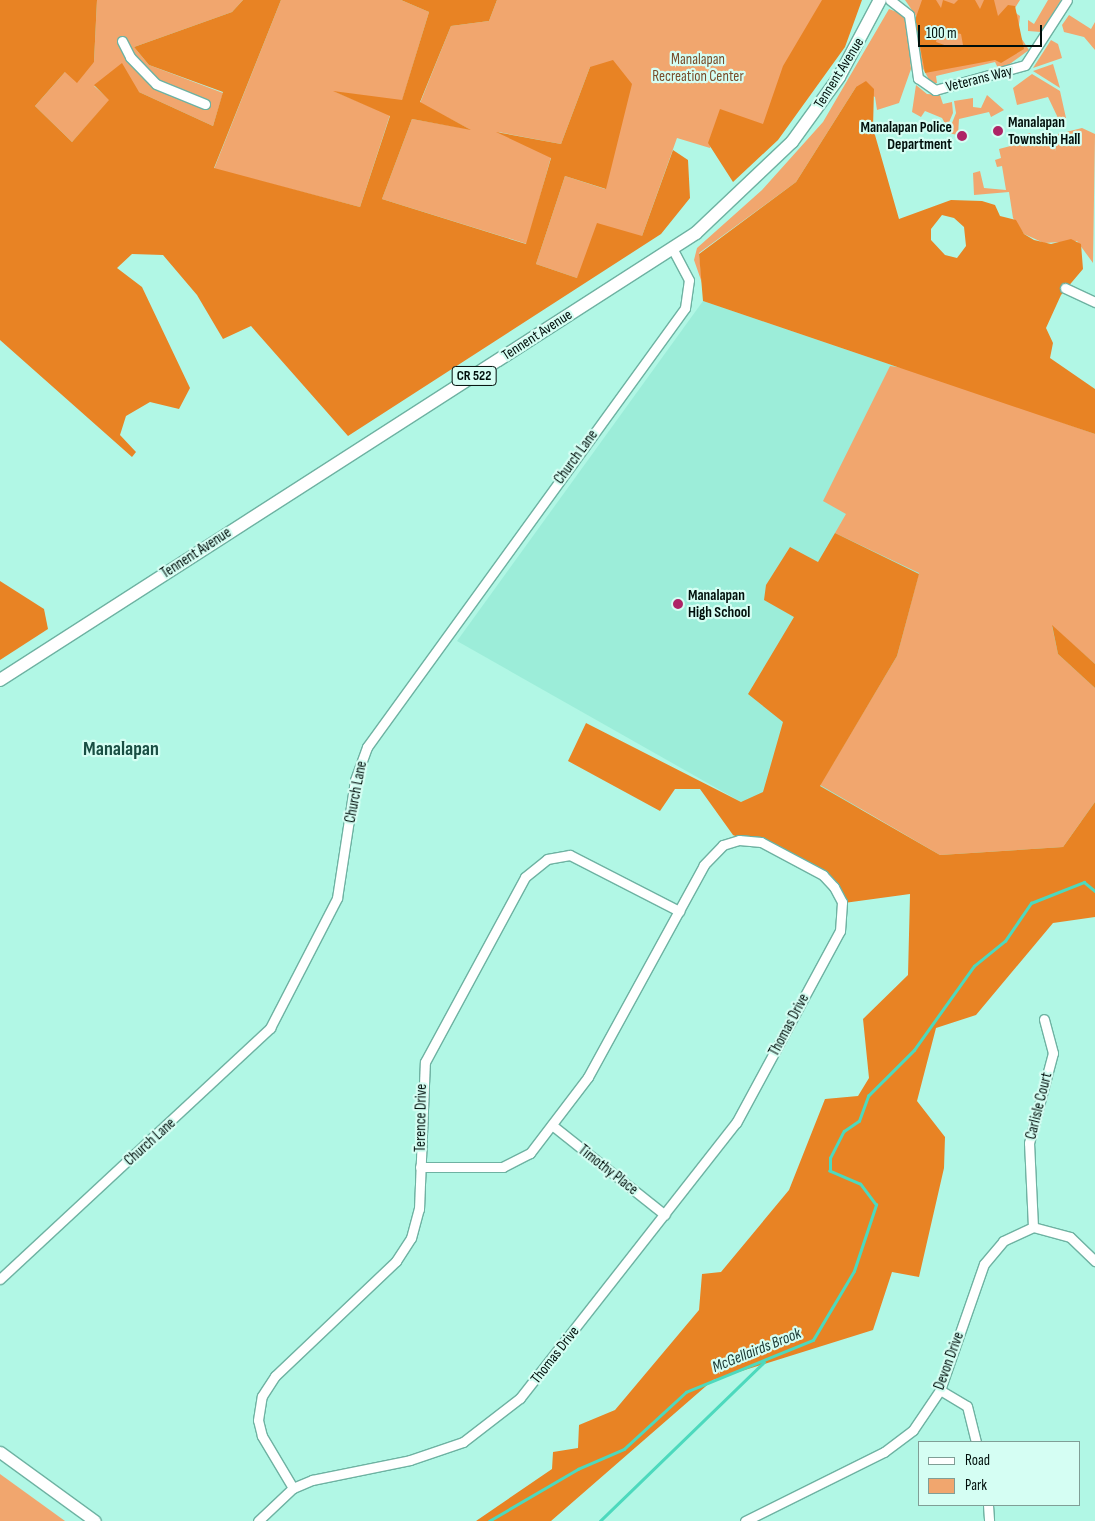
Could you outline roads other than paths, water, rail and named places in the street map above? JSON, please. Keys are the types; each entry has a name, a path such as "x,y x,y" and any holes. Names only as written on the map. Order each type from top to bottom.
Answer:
{"main road":[{"name":"Tennent Avenue","path":"0,680 673,250 744,192 792,142 839,77 880,0"}],"street":[{"name":"Veterans Way","path":"890,0 909,15 918,78 935,90 1025,64 1067,0"},
{"path":"122,41 130,57 156,84 204,104"},
{"name":"Church Lane","path":"0,1279 270,1028 335,906 355,780 373,735 661,340 690,296 689,280 673,250"},
{"path":"1065,288 1095,302"},
{"name":"Thomas Drive","path":"258,1521 293,1488 320,1478 427,1456 490,1424 532,1384 736,1122 838,936 843,914 838,892 823,875 750,840 731,842 716,850 588,1077 530,1153 514,1164 420,1166"},
{"name":"Terence Drive","path":"293,1488 262,1436 258,1420 262,1396 275,1376 402,1254 417,1220 425,1062 531,870 554,856 580,857 680,911"},
{"name":"Carlisle Court","path":"1033,1226 1030,1138 1053,1053 1044,1019"},
{"name":"Timothy Place","path":"552,1125 665,1215"},
{"path":"1033,1226 1070,1237 1095,1260"},
{"name":"Devon Drive","path":"745,1521 892,1447 921,1420 940,1390 987,1259 1003,1241 1033,1226"},
{"path":"940,1390 967,1406 976,1441"},
{"path":"0,1452 95,1521"},
{"path":"988,1506 989,1521"}],"waterway":[{"name":"McGellairds Brook","path":"489,1521 578,1469 624,1449 686,1392 813,1340 854,1271 876,1205 860,1184 830,1171 830,1158 844,1131 859,1121 868,1096 914,1050 974,966 1005,941 1031,903 1084,882 1095,891"},
{"path":"600,1521 764,1362"}],"place":[{"name":"Manalapan Township Hall","path":"998,131"},
{"name":"Manalapan Police Department","path":"962,136"},
{"name":"Manalapan High School","path":"678,604"}],"district":[{"name":"Manalapan","path":"121,749"}],"park label":[{"name":"Manalapan Recreation Center","path":"698,68"}]}
